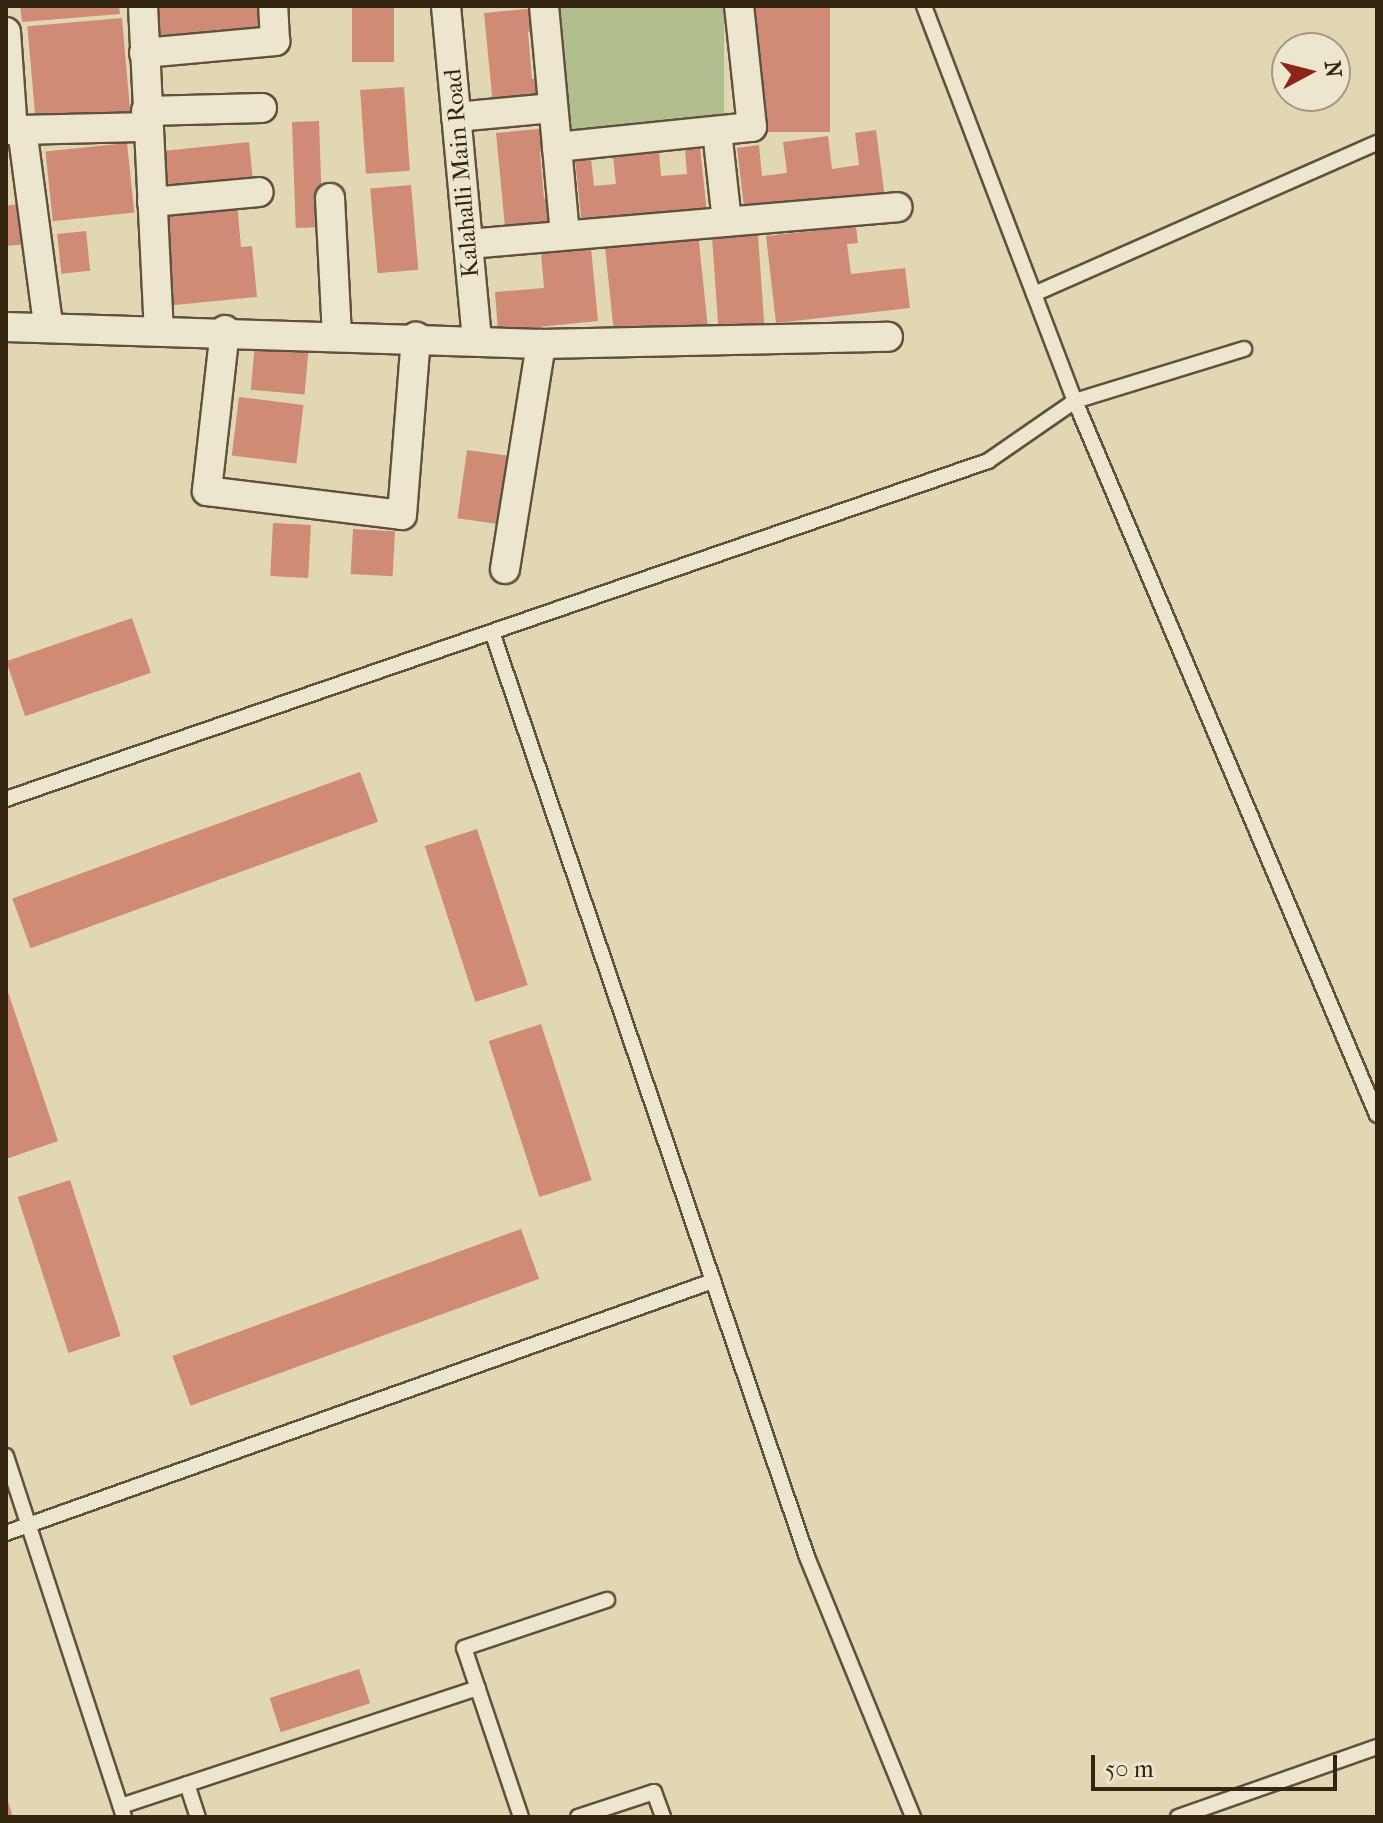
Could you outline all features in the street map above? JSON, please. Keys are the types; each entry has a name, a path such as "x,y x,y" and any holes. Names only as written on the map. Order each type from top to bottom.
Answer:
{"street":[{"path":"143,6 146,119 159,328"},
{"path":"144,53 275,41 273,6"},
{"name":"Kalahalli Main Road","path":"446,6 477,339"},
{"path":"544,6 565,235"},
{"path":"557,147 752,127 739,6"},
{"path":"6,32 18,181 48,324"},
{"path":"14,131 262,108"},
{"path":"456,117 553,108"},
{"path":"717,131 727,221"},
{"path":"152,202 259,192"},
{"path":"330,198 337,334"},
{"path":"468,244 897,207"},
{"path":"6,327 48,324 477,339 541,344 888,337"},
{"path":"225,330 207,491 402,515 416,337"},
{"path":"505,569 541,344"}],"lane":[{"path":"924,6 1075,401 1377,1115"},
{"path":"1034,294 1377,143"},
{"path":"6,799 988,461 1075,401 1244,349"},
{"path":"492,632 807,1557 913,1817"},
{"path":"6,1533 713,1281"},
{"path":"6,1456 123,1811 187,1784 478,1688"},
{"path":"521,1817 464,1648 607,1600"},
{"path":"1178,1817 1377,1747"},
{"path":"187,1784 198,1817"},
{"path":"578,1817 654,1792 663,1817"}],"green space":[{"path":"560,6 724,6 724,131 560,131"}],"building":[{"path":"20,6 119,6 120,14 22,22"},
{"path":"148,6 267,6 270,30 149,40"},
{"path":"352,6 394,6 394,62 352,62"},
{"path":"751,6 830,6 830,132 751,132"},
{"path":"537,8 539,31 528,32 532,79 544,78 546,102 493,106 484,13"},
{"path":"122,18 130,115 36,123 27,26"},
{"path":"404,87 410,171 366,174 360,90"},
{"path":"319,121 323,227 296,228 292,122"},
{"path":"549,128 551,151 540,152 544,199 556,198 558,222 505,227 496,133"},
{"path":"876,130 885,198 745,215 737,148 759,145 762,176 787,173 783,142 828,136 832,169 859,165 855,133"},
{"path":"249,142 254,186 163,195 158,152"},
{"path":"127,143 134,213 53,221 45,152"},
{"path":"700,147 707,213 582,226 575,160 591,158 594,186 616,184 613,156 659,151 661,176 687,174 685,149"},
{"path":"411,185 418,270 378,273 370,189"},
{"path":"23,203 28,244 6,246 6,206"},
{"path":"237,203 241,247 252,246 257,297 165,306 155,211"},
{"path":"856,226 858,243 847,244 851,274 905,268 910,308 776,323 766,236"},
{"path":"86,231 90,271 61,274 57,234"},
{"path":"698,233 708,332 615,342 605,243"},
{"path":"758,235 764,324 718,327 712,238"},
{"path":"590,237 598,321 498,331 495,292 544,288 541,253 492,258 490,247"},
{"path":"255,342 309,347 305,395 251,390"},
{"path":"239,397 304,405 296,463 232,456"},
{"path":"467,450 511,456 501,524 457,518"},
{"path":"273,523 311,525 308,578 270,576"},
{"path":"353,529 395,531 393,576 351,574"},
{"path":"132,618 151,673 25,716 6,661"},
{"path":"360,772 378,822 30,948 12,899"},
{"path":"477,829 528,985 475,1002 425,846"},
{"path":"6,986 58,1141 6,1159"},
{"path":"541,1024 592,1180 539,1197 489,1041"},
{"path":"70,1180 121,1336 68,1353 18,1197"},
{"path":"521,1229 539,1279 191,1406 172,1356"},
{"path":"359,1669 370,1703 281,1732 270,1698"},
{"path":"7,1798 13,1817 6,1817"}]}
